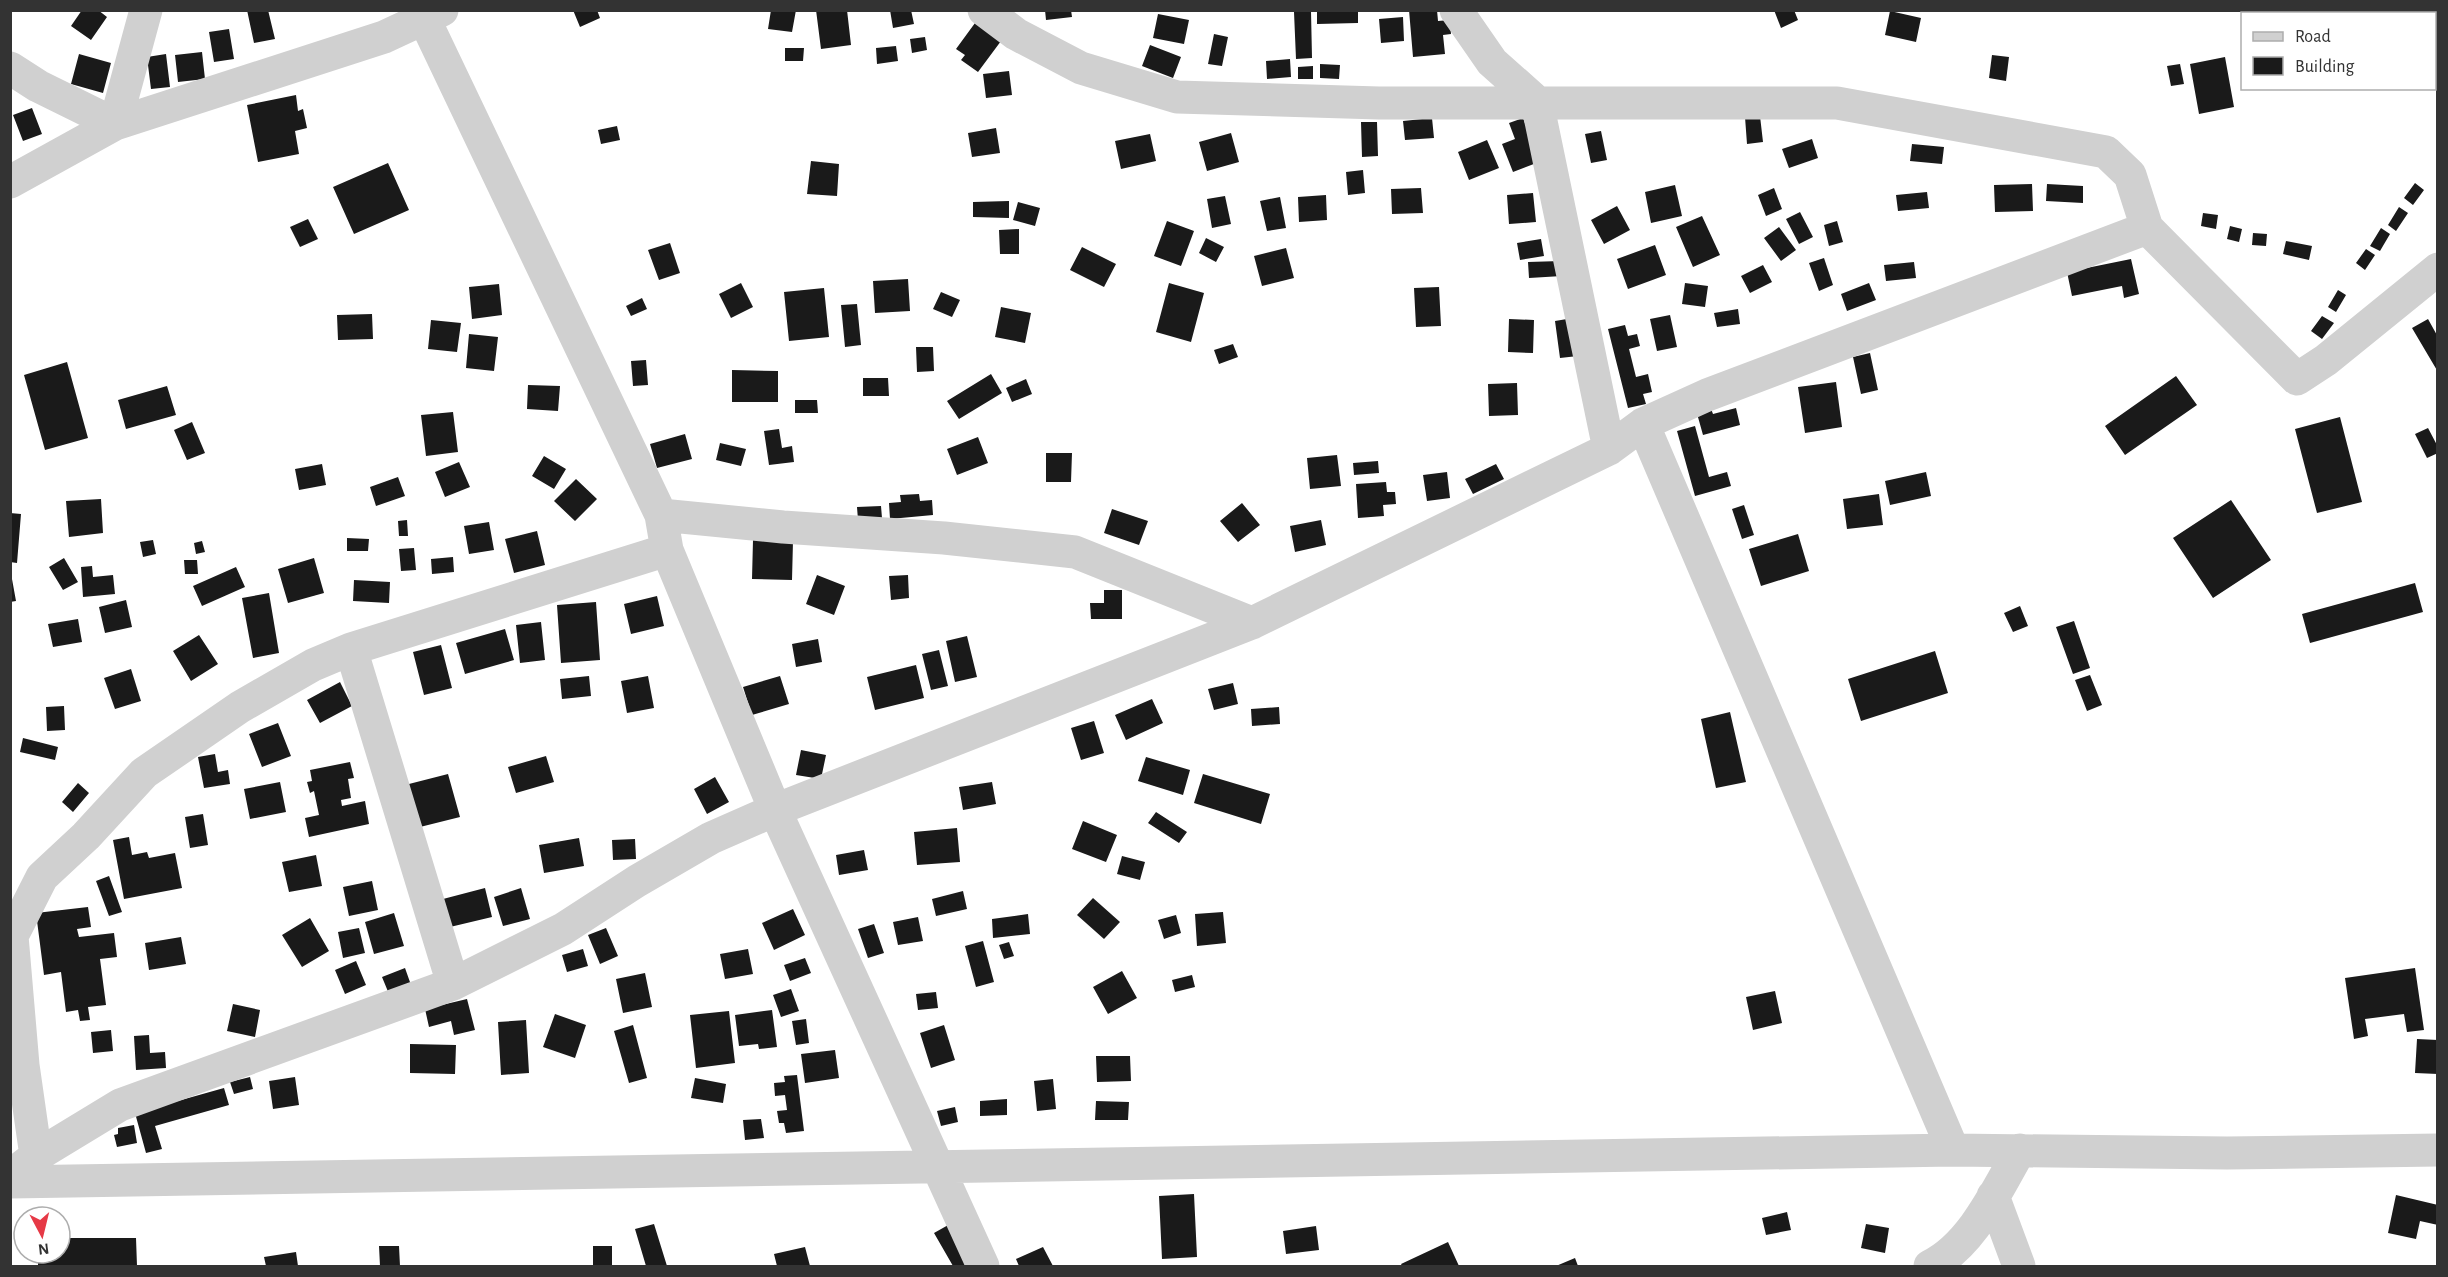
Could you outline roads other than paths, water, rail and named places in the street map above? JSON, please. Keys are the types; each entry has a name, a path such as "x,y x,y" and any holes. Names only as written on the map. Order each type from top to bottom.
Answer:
{"street":[{"path":"115,124 146,10"},
{"path":"984,10 1016,34 1081,68 1177,97 1379,103 1837,103 2106,152 2130,176 2147,228 2297,379 2326,360 2438,268"},
{"path":"1456,10 1492,62 1537,102 1610,449"},
{"path":"10,182 115,124 384,36 429,13 661,515 667,550 775,810 983,1266"},
{"path":"10,68 38,87 115,124"},
{"path":"10,1176 36,1156 120,1105 453,984 564,929 637,881 711,838 775,810 1252,623 1610,449 1643,424 1707,395 2147,228"},
{"path":"1643,424 1953,1150"},
{"path":"661,515 783,527 944,538 1075,552 1252,623"},
{"path":"36,1156 23,1065 12,936 42,877 86,836 144,773 240,707 313,665 351,649 667,550"},
{"path":"351,649 453,984"},
{"path":"10,1182 1953,1150 2227,1153 2438,1150"},
{"path":"1930,1266 1941,1261 1966,1237 2020,1150"},
{"path":"1992,1196 2019,1266"}]}
